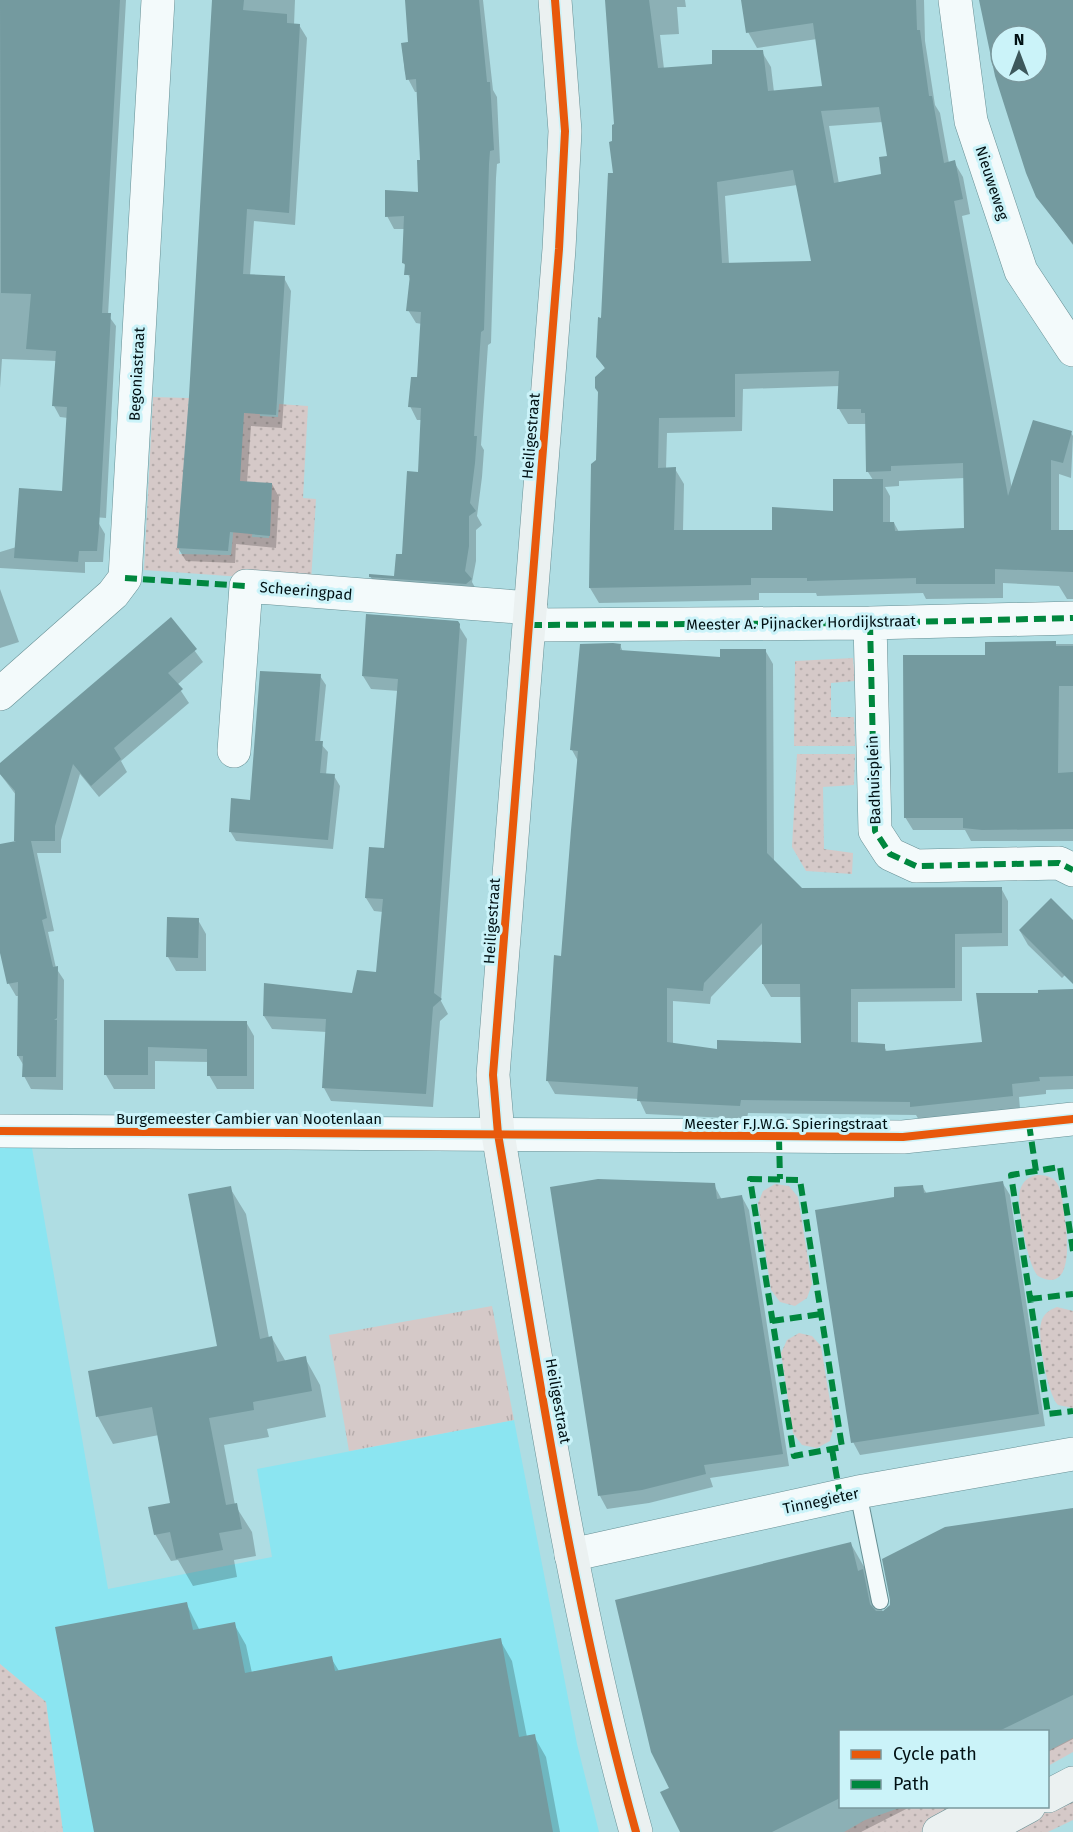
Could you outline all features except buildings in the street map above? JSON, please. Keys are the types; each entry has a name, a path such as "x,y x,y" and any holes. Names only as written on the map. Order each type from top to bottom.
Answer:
{"street":[{"name":"Begoniastraat","path":"0,694 113,594 125,578 158,0"},
{"name":"Heiligestraat","path":"555,0 564,143 560,249 493,1075 498,1134 571,1555 610,1741 636,1832"},
{"name":"Nieuweweg","path":"955,0 971,121 1021,271 1073,350"},
{"name":"Scheeringpad","path":"234,751 246,586 530,616"},
{"name":"Meester A. Pijnacker Hordijkstraat","path":"530,616 870,623 1073,618"},
{"name":"Badhuisplein","path":"870,623 875,831 891,854 916,866 1059,863 1073,870"},
{"name":"Meester F.J.W.G. Spieringstraat","path":"498,1134 903,1137 1073,1119"},
{"name":"Burgemeester Cambier van Nootenlaan","path":"0,1131 498,1134"},
{"name":"Tinnegieter","path":"571,1555 858,1492 1073,1454"},
{"path":"1049,1773 1073,1761"},
{"path":"1049,1795 1073,1783"},
{"path":"939,1832 983,1808"},
{"path":"981,1832 1025,1808"}],"lane":[{"path":"858,1492 880,1601"}],"shaded area":[{"path":"0,1148 32,1148 108,1589 272,1557 257,1469 514,1420 577,1744 599,1832 63,1832 46,1702 0,1664"}],"green space":[{"path":"153,397 189,398 186,444 243,401 260,403 260,416 278,417 279,404 308,406 303,498 316,499 311,582 144,570","holes":["254,511 271,512 269,538 252,537","181,521 234,524 231,555 179,554"]},
{"path":"853,658 855,681 831,683 831,717 854,717 855,746 794,746 795,661"},
{"path":"797,754 855,754 854,785 823,787 824,849 853,853 852,874 806,871 792,847"},
{"path":"1037,1175 1048,1176 1057,1183 1062,1196 1066,1229 1067,1252 1063,1272 1057,1278 1049,1280 1038,1276 1030,1261 1020,1208 1019,1197 1023,1184 1028,1178"},
{"path":"775,1184 789,1186 798,1197 812,1284 807,1298 795,1306 780,1302 771,1290 758,1203 763,1191"},
{"path":"492,1306 514,1420 349,1451 329,1335"},
{"path":"1057,1307 1073,1311 1073,1408 1058,1405 1054,1399 1042,1353 1040,1330 1042,1320 1047,1313"},
{"path":"799,1333 812,1336 821,1346 834,1426 830,1441 817,1448 802,1445 793,1433 781,1353 787,1340"},
{"path":"0,1664 46,1702 63,1832 0,1832"},
{"path":"1073,1738 1073,1752 1049,1765 1049,1750"},
{"path":"1073,1794 1073,1820 1048,1832 999,1832 1049,1808"},
{"path":"899,1808 968,1808 921,1832 844,1832 865,1820"}],"marked path":[{"path":"125,578 246,586"},
{"path":"530,625 870,623 1073,618"},
{"path":"870,623 875,831 890,854 916,866 1059,863 1073,870"},
{"path":"1029,1124 1036,1171"},
{"path":"779,1138 780,1179"},
{"path":"1073,1251 1060,1167 1011,1175 1048,1414 1073,1411"},
{"path":"750,1179 800,1180 842,1447 794,1456 750,1179"},
{"path":"1030,1299 1073,1294"},
{"path":"772,1321 821,1314"},
{"path":"832,1449 840,1496"}],"cycle path":[{"path":"555,0 565,131 559,249 493,1075 498,1134 558,1485 593,1659 636,1832"},
{"path":"0,1131 903,1137 1073,1119"}]}
